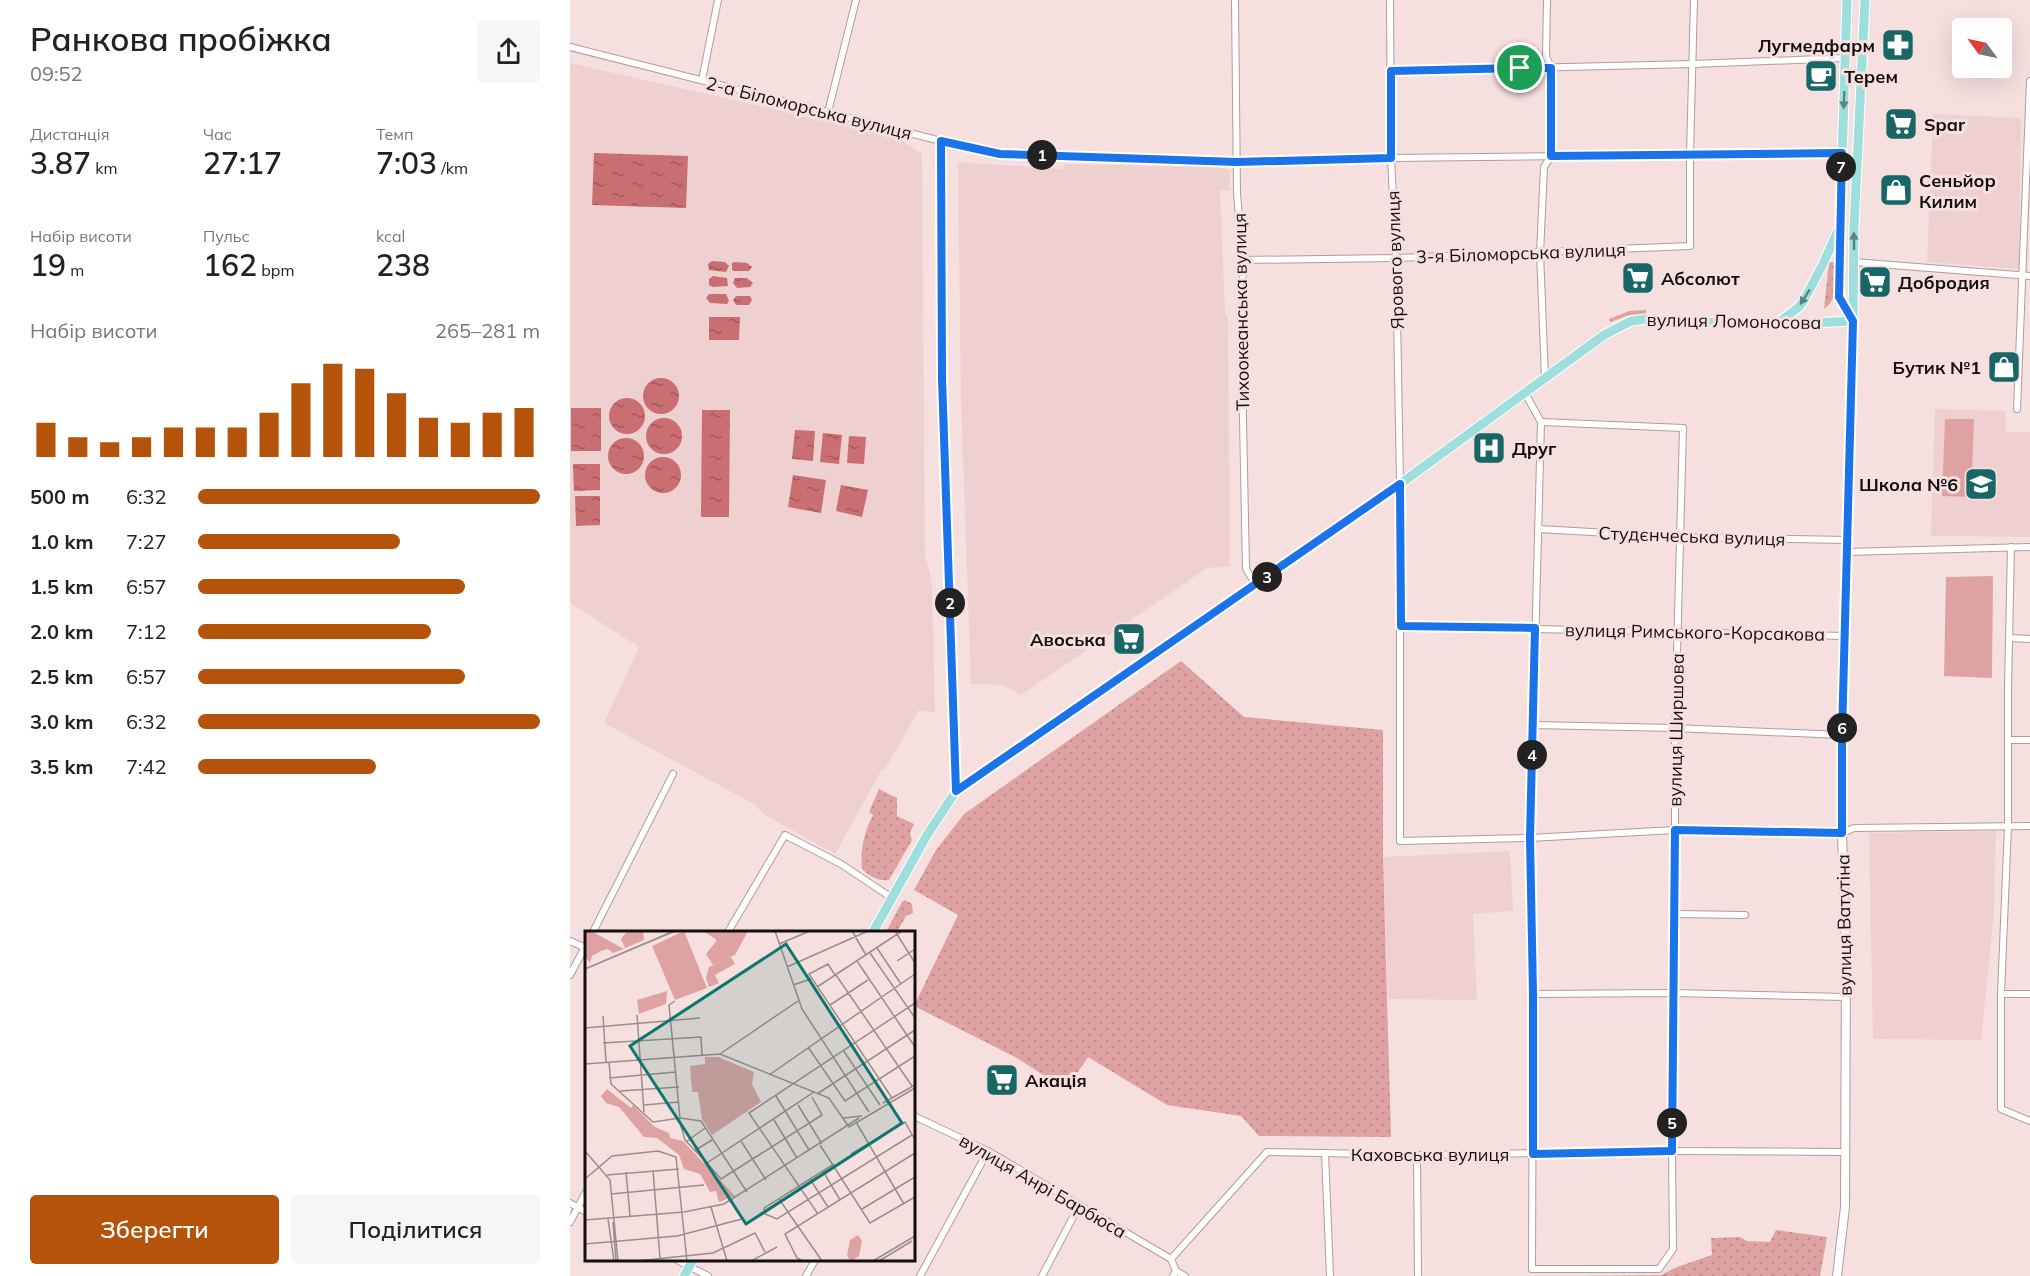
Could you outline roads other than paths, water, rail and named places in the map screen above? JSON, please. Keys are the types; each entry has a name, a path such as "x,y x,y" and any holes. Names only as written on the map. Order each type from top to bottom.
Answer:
{"main road":[{"name":"вулиця Ватутіна","path":"1840,226 1847,0"},
{"name":"вулиця Ватутіна","path":"1853,321 1854,227 1865,0"},
{"path":"1775,325 1804,300 1840,226"},
{"name":"вулиця Ломоносова","path":"874,931 927,835 956,791 1400,484 1604,335 1631,321 1668,319 1775,325 1853,321"},
{"path":"684,1276 691,1263"}],"street":[{"path":"702,80 718,0"},
{"path":"828,112 856,0"},
{"name":"Тихоокеанська вулиця","path":"1235,0 1237,194 1243,260 1242,369 1246,569 1256,585"},
{"name":"Ярового вулиця","path":"1390,0 1391,158 1396,258 1400,484 1400,841 1530,838"},
{"path":"1545,379 1540,253 1544,167 1551,156 1551,68 1546,56 1547,0"},
{"path":"1690,154 1694,0"},
{"name":"2-а Біломорська вулиця","path":"570,47 1000,154 1237,162 1842,153"},
{"path":"1391,71 1845,58"},
{"path":"2017,409 2026,276 2030,81"},
{"path":"941,141 942,385 956,791"},
{"name":"3-я Біломорська вулиця","path":"1243,260 1396,258 1690,246 1690,154"},
{"name":"вулиця Ватутіна","path":"1837,1276 1845,1207 1846,956 1842,735 1853,321 1839,297 1840,226"},
{"path":"1854,262 2026,276"},
{"path":"1525,393 1541,422 1530,838 1533,994 1532,1269 1526,1276"},
{"name":"вулиця Ширшова","path":"1532,1269 1659,1269 1673,1249 1675,728 1683,428 1541,422"},
{"name":"Студєнчеська вулиця","path":"1538,529 1681,537 1847,540"},
{"path":"2011,547 2008,826 2001,994 2001,1109 2030,1121"},
{"path":"1846,552 2030,547"},
{"name":"вулиця Римського-Корсакова","path":"1401,626 1845,636"},
{"path":"2010,638 2030,639"},
{"path":"1533,725 1842,735"},
{"path":"2009,740 2030,740"},
{"path":"594,931 673,774"},
{"path":"1530,838 1675,830 1842,833 1854,828 2030,826"},
{"path":"729,931 785,835 841,864 892,898"},
{"path":"1675,914 1745,915"},
{"path":"570,941 585,947"},
{"path":"570,975 585,949"},
{"path":"1533,994 1673,993 1846,997"},
{"path":"2001,994 2030,994"},
{"name":"вулиця Анрі Барбюса","path":"915,1116 988,1151 1171,1259"},
{"path":"920,1276 988,1151"},
{"name":"Каховська вулиця","path":"1171,1259 1267,1152 1417,1155 1672,1151 1845,1152"},
{"path":"1325,1154 1330,1276"},
{"path":"1417,1155 1418,1276"},
{"path":"570,1222 585,1194"},
{"path":"570,1203 585,1212"},
{"path":"1042,1276 1079,1206"},
{"path":"1171,1259 1174,1273 1185,1276"},
{"path":"806,1276 814,1261"},
{"path":"691,1263 708,1276"}],"water":[{"path":"594,153 688,156 686,208 592,205"},
{"path":"712,261 725,262 729,266 726,272 709,270 708,264"},
{"path":"732,263 747,263 752,267 749,271 734,271"},
{"path":"713,276 727,278 728,286 709,285 709,279"},
{"path":"735,278 747,278 753,283 750,287 737,288 733,283"},
{"path":"709,294 726,294 729,301 727,304 710,303 706,298"},
{"path":"736,296 750,296 752,300 749,305 736,305 733,300"},
{"path":"709,317 740,317 739,340 709,340"},
{"path":"661,378 674,383 679,396 674,409 661,414 648,409 643,396 648,383"},
{"path":"627,398 640,403 645,416 640,429 627,434 614,429 609,416 614,403"},
{"path":"571,408 601,408 601,451 571,451"},
{"path":"702,410 730,410 729,517 701,517"},
{"path":"664,418 677,423 682,436 677,449 664,454 651,449 646,436 651,423"},
{"path":"795,430 815,431 813,461 792,459"},
{"path":"823,433 842,435 839,464 820,462"},
{"path":"849,436 866,437 864,464 847,463"},
{"path":"626,438 639,443 644,456 639,469 626,474 613,469 608,456 613,443"},
{"path":"663,457 676,462 681,475 676,488 663,493 650,488 645,475 650,462"},
{"path":"573,464 600,464 600,490 574,491"},
{"path":"793,475 826,480 821,513 788,507"},
{"path":"841,485 868,490 862,517 836,511"},
{"path":"575,496 600,496 600,525 576,526"}],"place":[{"name":"Лугмедфарм","path":"1898,45"},
{"name":"Терем","path":"1821,76"},
{"name":"Spar","path":"1901,124"},
{"name":"Сеньйор Килим","path":"1896,190"},
{"name":"Абсолют","path":"1638,278"},
{"name":"Добродия","path":"1875,282"},
{"name":"Бутик №1","path":"2004,367"},
{"name":"Друг","path":"1489,448"},
{"name":"Школа №6","path":"1981,484"},
{"name":"Авоська","path":"1129,639"},
{"name":"Акація","path":"1002,1080"}]}
